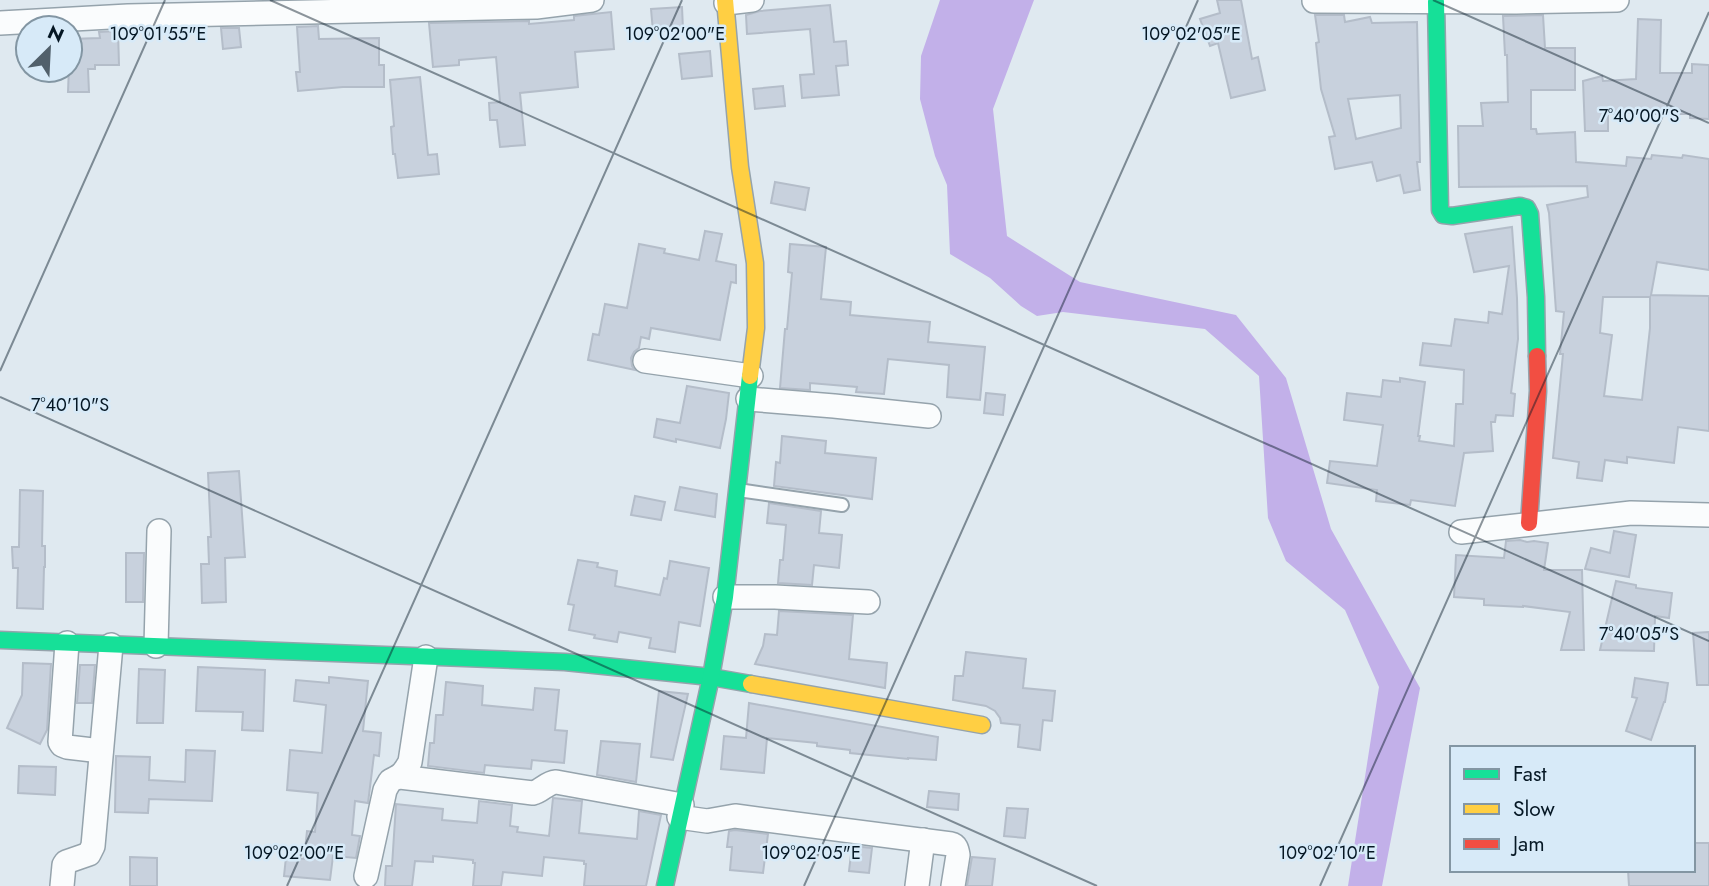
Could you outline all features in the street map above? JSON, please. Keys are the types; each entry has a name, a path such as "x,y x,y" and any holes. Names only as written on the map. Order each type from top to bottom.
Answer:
{"street":[{"path":"0,23 128,16 536,6 592,0"},
{"path":"665,886 725,597 756,328 755,262 740,167 726,1 752,0"},
{"path":"1314,1 1617,0"},
{"path":"1436,2 1440,210 1443,215 1452,216 1520,206 1527,208 1530,214 1536,297 1538,391 1530,523"},
{"path":"645,361 749,388 834,406 929,416"},
{"path":"1461,532 1631,513 1709,515"},
{"path":"156,646 159,531"},
{"path":"725,597 868,602"},
{"path":"0,640 565,662 710,677 982,725"},
{"path":"68,643 60,742 66,747 101,751"},
{"path":"62,886 64,864 92,851 111,645"},
{"path":"400,777 410,762 426,657"},
{"path":"366,876 385,790 390,781 400,777 533,793 555,782 680,811 707,821 734,816 951,844 957,850 953,886"},
{"path":"917,886 923,839"}],"lane":[{"path":"737,490 842,505"}],"shaded area":[{"path":"940,0 1034,0 993,109 1007,236 1080,282 1236,315 1286,378 1331,529 1420,688 1382,886 1348,886 1379,687 1345,610 1286,561 1268,518 1259,376 1205,329 1063,312 1037,316 1021,306 990,278 950,254 947,185 935,156 920,99 921,56"}],"building":[{"path":"1217,0 1241,0 1252,59 1258,57 1265,90 1231,98 1218,43 1210,46 1200,19 1220,13"},
{"path":"830,5 834,42 846,41 848,65 836,66 839,95 802,98 800,75 814,74 810,29 747,34 746,15 760,11"},
{"path":"682,7 683,29 653,32 651,9"},
{"path":"611,12 614,49 575,52 578,87 520,93 525,145 500,147 497,120 490,120 489,103 500,102 496,57 459,60 459,65 433,67 429,23 529,21 529,24 574,20 574,16"},
{"path":"1315,15 1344,15 1345,22 1370,17 1372,23 1417,22 1420,162 1417,162 1420,190 1404,193 1400,175 1377,181 1372,162 1335,169 1329,137 1335,136 1321,89 1316,43 1319,42","holes":["1400,95 1401,128 1356,139 1348,99"]},
{"path":"1543,15 1545,48 1575,48 1575,90 1531,90 1531,129 1536,129 1537,134 1575,132 1576,162 1626,166 1627,157 1651,159 1652,155 1682,158 1683,155 1709,159 1709,270 1657,262 1651,295 1709,296 1709,431 1678,427 1674,463 1627,457 1627,463 1605,460 1602,481 1577,478 1579,462 1553,458 1563,354 1560,354 1564,312 1556,311 1547,205 1588,197 1587,186 1459,187 1458,126 1483,126 1481,103 1508,102 1503,16","holes":["1603,297 1650,297 1650,328 1642,400 1604,396 1612,335 1600,333"]},
{"path":"1638,19 1661,20 1660,73 1692,73 1692,64 1709,65 1709,119 1690,118 1690,114 1653,114 1653,111 1608,114 1608,131 1585,131 1583,81 1602,76 1603,81 1636,79"},
{"path":"318,26 319,39 379,38 379,65 384,65 384,87 298,91 296,72 300,72 297,27"},
{"path":"221,28 239,28 241,47 223,49"},
{"path":"118,31 119,65 95,65 95,69 88,69 89,92 68,92 68,84 84,84 84,39 100,38 99,32"},
{"path":"710,51 712,76 682,79 679,54"},
{"path":"420,77 428,155 437,154 439,174 398,178 393,154 391,127 394,126 390,80"},
{"path":"783,86 785,106 755,109 753,89"},
{"path":"775,182 809,188 805,210 771,203"},
{"path":"1512,227 1518,339 1511,393 1515,394 1513,416 1496,415 1495,422 1491,422 1493,451 1464,453 1455,506 1411,500 1410,505 1376,501 1377,490 1327,483 1330,461 1377,466 1383,425 1344,420 1347,393 1381,397 1383,380 1400,382 1400,378 1425,382 1419,441 1454,446 1456,404 1463,404 1464,370 1420,365 1423,343 1451,346 1455,319 1488,323 1489,312 1502,314 1509,266 1474,272 1465,234"},
{"path":"705,231 722,234 716,261 736,265 736,283 731,282 720,340 651,328 649,339 641,337 639,348 631,358 635,370 588,360 593,334 599,335 605,304 627,308 639,244 665,249 664,253 699,260"},
{"path":"790,244 826,247 821,299 851,302 850,315 930,322 928,342 985,347 980,400 947,397 949,365 888,359 884,394 856,392 857,387 810,383 810,390 780,388 792,273 788,272"},
{"path":"687,386 729,393 720,448 654,437 657,419 680,423"},
{"path":"986,393 1005,395 1003,415 984,413"},
{"path":"782,436 826,441 825,453 876,458 872,499 774,486 776,462 780,463"},
{"path":"239,471 245,557 225,558 226,602 202,603 201,564 209,564 208,537 211,537 208,473"},
{"path":"680,487 717,494 715,517 675,510"},
{"path":"20,490 43,491 43,609 17,608 18,568 13,568 12,547 19,547"},
{"path":"635,496 665,502 661,520 631,515"},
{"path":"769,503 821,511 819,533 842,535 839,568 814,565 812,585 778,583 786,525 767,523"},
{"path":"1614,531 1636,535 1629,577 1585,569 1591,548 1610,553"},
{"path":"1506,541 1548,543 1544,570 1582,570 1584,650 1561,650 1570,612 1523,606 1484,605 1484,599 1454,597 1456,555 1504,558"},
{"path":"126,553 144,553 143,602 126,602"},
{"path":"578,560 598,563 597,567 617,571 615,586 660,595 664,578 667,579 670,561 709,568 700,626 679,622 675,652 649,648 651,638 619,632 617,642 569,630 574,605 568,604"},
{"path":"1616,581 1636,585 1636,588 1672,593 1669,618 1655,616 1654,651 1600,650"},
{"path":"779,611 853,615 849,659 887,663 885,688 755,664 765,634 777,635"},
{"path":"1709,632 1709,685 1697,685 1693,633"},
{"path":"966,652 1026,659 1023,688 1055,691 1052,721 1043,720 1040,750 1018,747 1020,725 1001,723 995,711 986,706 953,700 955,676 963,676"},
{"path":"23,663 51,664 47,730 40,744 7,728 22,695"},
{"path":"80,665 95,665 92,703 77,703"},
{"path":"198,667 265,670 263,731 242,730 243,712 196,711"},
{"path":"139,669 165,670 163,723 137,723"},
{"path":"329,677 368,681 363,731 381,733 379,756 374,755 368,803 355,801 352,835 360,836 356,858 333,856 330,880 284,876 286,857 304,859 307,831 315,832 318,793 287,790 290,750 322,753 326,705 294,701 296,680 329,683"},
{"path":"1635,678 1668,683 1665,702 1651,740 1626,731 1637,698 1632,697"},
{"path":"446,682 483,686 482,705 533,710 535,688 559,690 555,730 567,731 564,763 532,760 531,769 485,765 484,773 428,766 430,743 434,743 436,715 443,715"},
{"path":"659,691 688,694 673,760 651,757"},
{"path":"749,703 938,737 936,760 850,753 850,750 817,746 817,743 767,738 764,773 721,769 724,736 746,738"},
{"path":"601,741 640,744 636,782 597,775"},
{"path":"186,750 215,751 212,801 149,799 148,813 115,812 116,756 150,757 149,780 185,782"},
{"path":"19,766 56,767 55,795 18,793"},
{"path":"929,791 959,794 958,810 927,807"},
{"path":"553,798 582,801 579,833 637,839 639,811 661,815 646,886 584,886 584,861 544,857 542,876 503,872 501,886 473,886 473,860 433,856 433,862 415,861 412,886 385,886 386,866 392,866 396,804 443,809 442,820 477,823 479,801 512,805 510,826 518,827 517,832 549,836"},
{"path":"1007,808 1028,809 1025,838 1004,836"},
{"path":"729,831 768,834 763,873 730,870 732,847 727,847"},
{"path":"1695,843 1709,843 1709,886 1629,886 1628,872 1695,872"},
{"path":"852,846 872,848 869,873 849,871"},
{"path":"130,857 157,858 157,886 130,886"},
{"path":"972,857 995,859 992,886 967,886"}],"traffic: fast":[{"path":"1436,2 1440,210 1443,215 1452,216 1520,206 1527,208 1530,214 1536,297 1537,356"},
{"path":"665,886 711,677 725,597 750,376"},
{"path":"0,640 565,662 711,677 751,684"}],"traffic: slow":[{"path":"725,0 740,167 755,263 756,328 750,376"},
{"path":"751,684 982,725"}],"traffic: jam":[{"path":"1529,523 1538,391 1537,356"}]}
